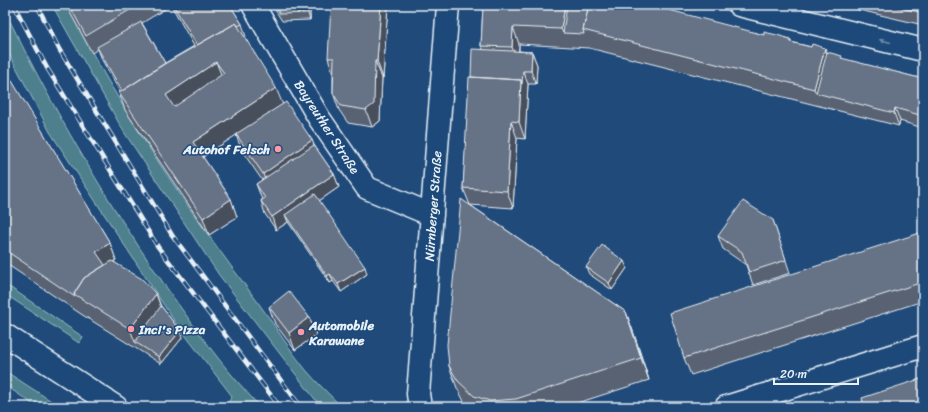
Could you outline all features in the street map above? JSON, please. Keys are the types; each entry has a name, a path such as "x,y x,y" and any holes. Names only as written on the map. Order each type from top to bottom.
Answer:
{"street":[{"name":"Bayreuther Straße","path":"253,5 319,118 367,188 432,215"},
{"name":"Nürnberger Straße","path":"420,407 418,394 448,5"},
{"path":"739,5 923,50"},
{"path":"5,335 116,407"},
{"path":"726,407 765,402 923,346"}],"green space":[{"path":"52,5 67,5 109,82 155,157 180,194 299,362 342,407 321,407 219,275 124,132"},
{"path":"5,11 50,99 126,227 153,268 211,349 260,407 226,407 232,396 175,322 50,132 5,46"},
{"path":"5,284 83,337 79,343 5,294"},
{"path":"5,371 61,407 37,407 5,385"}],"building":[{"path":"69,5 138,5 86,36"},
{"path":"173,5 230,5 242,24 238,26 236,23 197,45"},
{"path":"274,5 307,5 308,13 280,14"},
{"path":"331,5 381,5 377,61 375,61 374,104 366,110 341,106 333,93 334,58 328,58"},
{"path":"483,5 565,5 561,29 513,27 512,47 481,46"},
{"path":"567,5 589,5 583,30 584,34 563,33"},
{"path":"589,5 650,5 764,35 764,32 777,35 790,39 790,42 811,47 812,44 825,48 814,89 583,30"},
{"path":"889,5 923,5 923,13"},
{"path":"141,22 165,63 122,91 97,47"},
{"path":"236,23 276,88 193,142 231,199 203,218 119,93 166,63","holes":["216,62 224,73 174,107 166,95"]},
{"path":"472,49 532,52 531,71 523,71 522,84 521,80 471,77"},
{"path":"827,52 842,56 841,58 923,79 923,116 895,108 894,113 816,93"},
{"path":"5,70 110,243 96,252 105,265 84,278 74,294 75,297 5,250"},
{"path":"469,77 521,80 519,122 511,121 507,191 463,188"},
{"path":"286,102 312,140 263,174 236,134"},
{"path":"314,145 334,174 272,217 261,201 265,198 256,184"},
{"path":"315,194 365,267 338,284 330,274 327,276 285,215"},
{"path":"461,199 626,312 641,358 516,399 490,401 474,396 458,381 449,366 447,345"},
{"path":"743,201 773,220 786,260 749,272 742,252 718,236"},
{"path":"923,232 923,282 684,358 670,313"},
{"path":"602,245 624,261 609,283 586,267"},
{"path":"112,261 142,279 156,294 130,329 74,294 84,278"},
{"path":"289,291 309,317 289,333 269,307"},
{"path":"161,306 180,331 159,357 135,342"},
{"path":"923,378 923,407 864,407 862,398"}],"railway":[{"path":"14,5 47,68 158,247 280,407"},
{"path":"37,5 59,49 172,235 301,407"},
{"path":"5,403 11,407"}],"place":[{"name":"Autohof Felsch","path":"278,149"},
{"name":"Inci's Pizza","path":"131,329"},
{"name":"Automobile Karawane","path":"301,332"}]}
